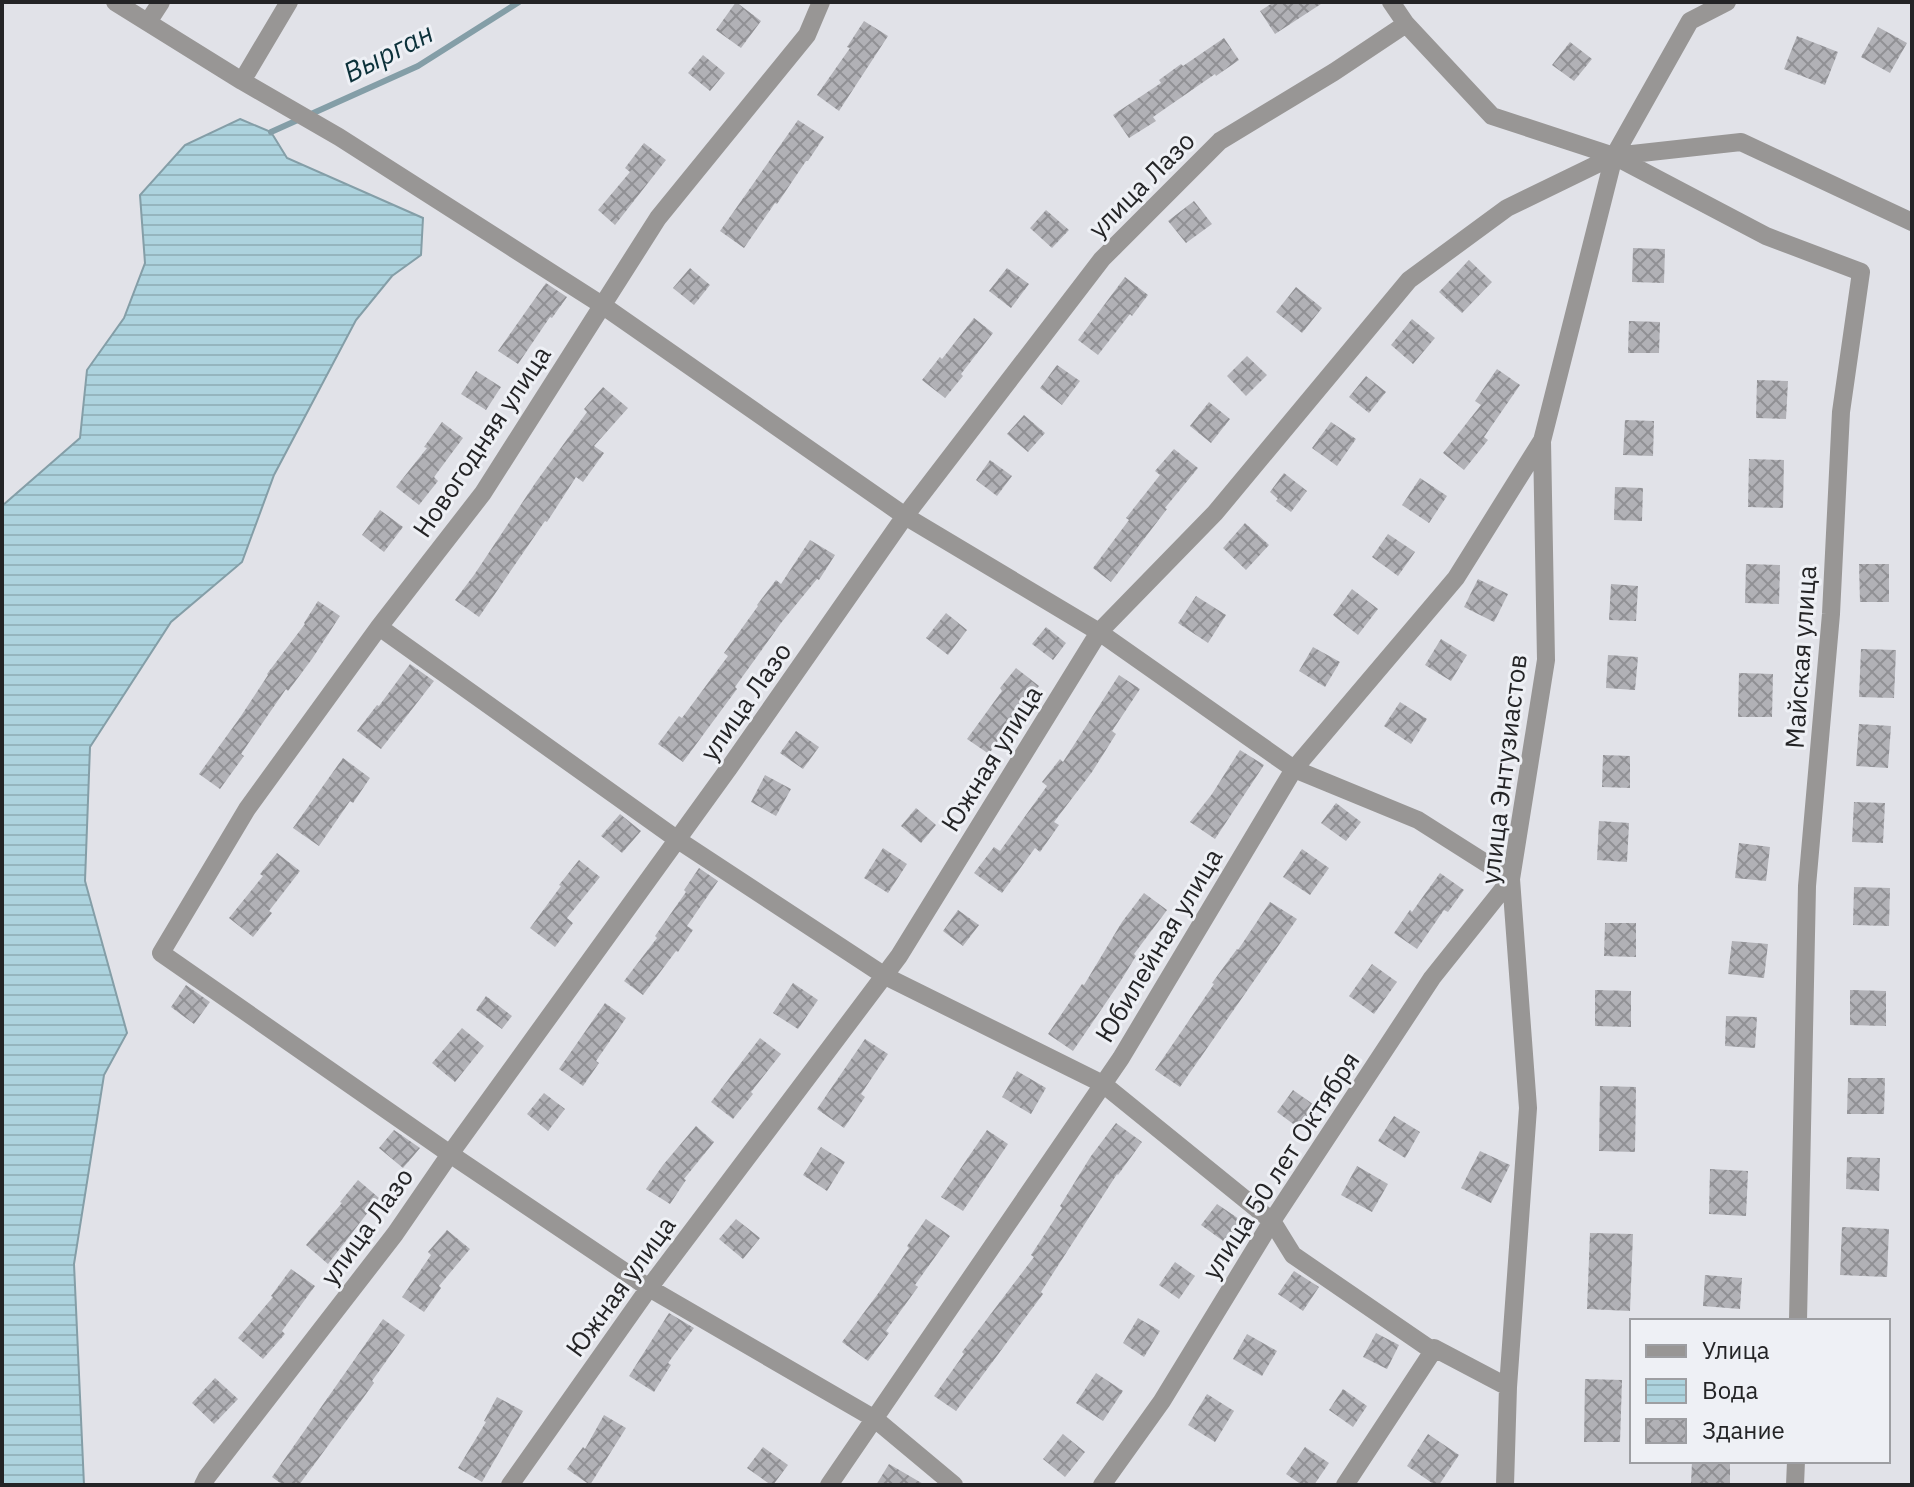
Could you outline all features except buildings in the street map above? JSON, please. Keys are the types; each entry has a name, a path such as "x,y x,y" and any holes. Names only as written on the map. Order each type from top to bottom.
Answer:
{"street":[{"path":"115,2 317,124 602,305 905,516 1099,632 1294,769 1418,820 1511,879"},
{"path":"148,22 161,2"},
{"path":"242,81 289,2"},
{"name":"Новогодняя улица","path":"450,1154 161,953 247,809 379,627 483,493 658,218 807,35 821,2"},
{"path":"1391,2 1406,24 1492,116 1614,156 1741,142 1912,222"},
{"name":"улица Энтузиастов","path":"1505,1485 1508,1387 1528,1108 1511,879 1546,660 1542,441 1614,156 1690,21 1727,2"},
{"name":"улица Лазо","path":"203,1485 395,1234 678,840 905,516 1102,259 1220,141 1406,24"},
{"name":"Южная улица","path":"510,1485 649,1288 899,956 1099,632 1215,513 1409,280 1507,208 1614,156"},
{"name":"Майская улица","path":"1614,156 1766,236 1861,272 1841,412 1831,614 1807,886 1798,1319"},
{"name":"Юбилейная улица","path":"829,1485 1121,1058 1294,769 1456,578 1542,441"},
{"path":"379,627 678,840 885,976 1103,1084 1272,1221 1293,1255 1433,1351"},
{"name":"улица 50 лет Октября","path":"1102,1485 1162,1401 1272,1221 1432,978 1511,879"},
{"path":"450,1154 649,1288 875,1419 954,1485"},
{"path":"1345,1485 1434,1348 1508,1387"},
{"path":"1795,1485 1796,1463"}],"water":[{"path":"240,119 271,132 287,158 423,218 421,255 392,276 356,320 274,475 242,562 171,622 90,747 85,881 127,1033 104,1075 74,1264 84,1485 2,1485 2,506 80,438 87,370 124,318 145,263 140,195 185,145"}],"waterway":[{"name":"Вырган","path":"271,132 418,66 519,2"}]}
